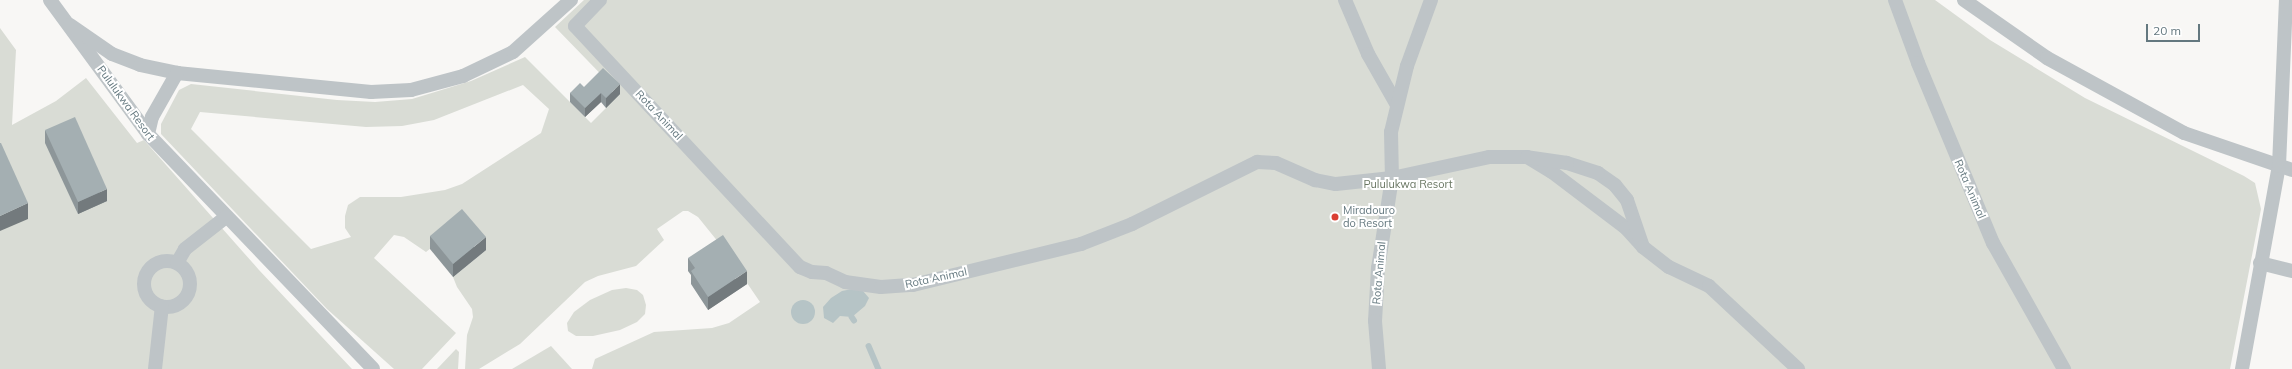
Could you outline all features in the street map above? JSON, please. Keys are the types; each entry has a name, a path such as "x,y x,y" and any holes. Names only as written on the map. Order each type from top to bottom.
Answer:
{"street":[{"name":"Pululukwa Resort","path":"50,0 70,25 148,134 373,369"},
{"path":"70,25 112,54 140,66 177,73 371,92 411,90 463,76 513,52 571,0"},
{"name":"Rota Animal","path":"600,0 575,26 800,267 812,272 826,273 845,282 881,287 913,285 1080,244 1132,224 1256,162 1276,163 1315,180 1336,184 1392,178 1488,157 1527,157 1567,163 1598,173 1615,185 1627,200 1643,247"},
{"path":"1345,0 1368,54 1397,105"},
{"name":"Rota Animal","path":"1379,369 1375,321 1378,268 1392,178 1391,132 1397,105 1431,0"},
{"name":"Rota Animal","path":"1895,0 1918,63 1993,243 2064,369"},
{"path":"1964,0 2047,58 2184,133 2285,168"},
{"path":"2242,369 2260,263 2285,168 2286,0"},
{"path":"148,134 152,116 177,73"},
{"path":"1527,157 1552,172 1626,228 1643,247 1669,267 1709,286 1798,369"},
{"path":"177,263 185,249 226,217"},
{"path":"162,262 177,263 188,273 190,280 188,294 177,305 162,306 150,298 144,284 146,277 149,270 162,262"},
{"path":"2260,263 2292,271"},
{"path":"155,369 162,306"}],"green space":[{"name":"Pululukwa Resort","path":"584,0 1935,0 1990,40 2085,98 2244,176 2255,183 2261,209 2230,369 592,369 595,359 654,332 712,328 729,323 760,302 723,248 698,217 688,211 683,211 657,229 664,240 636,266 598,276 585,282 520,344 479,369 465,369 467,335 473,317 472,309 457,287 453,277 486,250 463,222 426,252 404,237 394,235 374,258 456,333 422,369 394,369 327,309 161,134 161,124 179,90 191,84 337,100 375,102 412,99 471,81 525,57 591,123 620,94 555,27","holes":["523,85 549,109 541,133 462,184 445,190 401,197 360,197 348,205 345,216 345,228 351,237 311,249 191,129 200,112 366,127 402,126 434,120"]},
{"path":"0,28 16,50 12,125 56,101 86,78 137,143 144,140 259,270 352,369 0,369"},
{"path":"626,288 637,290 643,295 646,305 645,314 637,322 620,330 593,336 576,336 568,331 567,323 574,312 590,300 612,290"},
{"path":"551,346 572,369 512,369"},
{"path":"456,349 459,352 458,369 437,369"}],"shaded area":[{"path":"852,289 863,291 869,298 865,306 852,317 840,316 833,323 824,318 823,307 831,298 842,291"},
{"path":"798,300 808,300 815,307 815,317 808,324 798,324 791,317 791,307"}],"building":[{"path":"603,68 620,84 606,98 601,93 585,108 570,93 580,83 584,87"},
{"path":"75,117 107,189 78,202 45,130"},
{"path":"0,143 28,203 0,216"},
{"path":"462,209 486,237 453,264 430,236"},
{"path":"723,235 747,271 708,297 691,271 695,268 688,258"}],"waterway":[{"path":"869,346 879,369"}],"place":[{"name":"Miradouro do Resort","path":"1335,217"}]}
